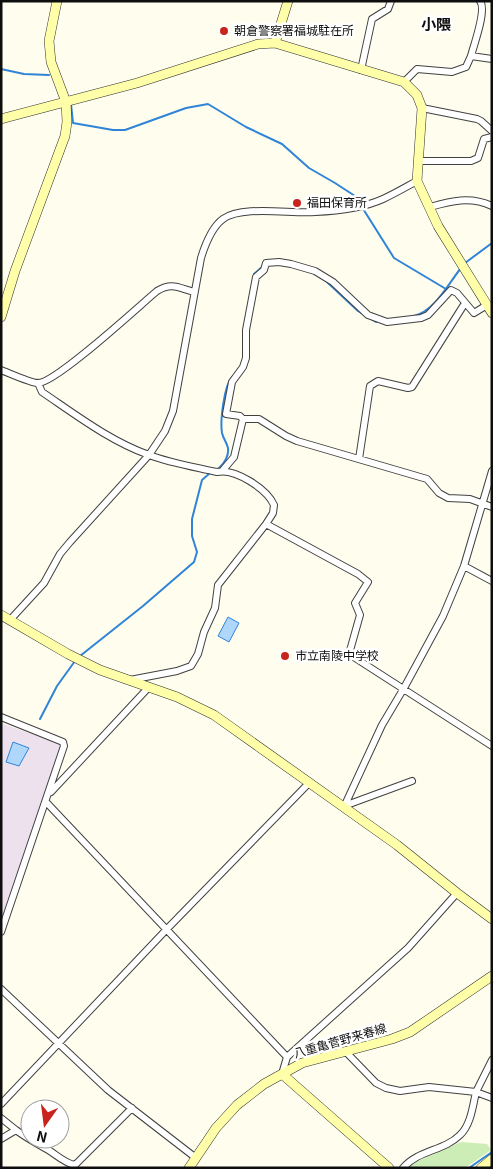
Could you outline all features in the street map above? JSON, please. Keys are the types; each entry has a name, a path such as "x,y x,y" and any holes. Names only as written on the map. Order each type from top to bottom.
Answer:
{"street":[{"path":"1,317 15,270 65,136 67,122 66,102 51,62 49,41 57,1"},
{"path":"276,43 288,1"},
{"path":"361,70 372,19 388,9 391,1"},
{"path":"404,82 417,69 452,72 466,67 471,56 483,12 480,1"},
{"path":"1,119 146,80 258,44 276,43 404,82 417,96 422,108 417,181 438,226 489,309 474,313 457,293 451,290 428,315 421,318 388,322 368,315 333,282 315,271 292,264 266,263 264,270 256,277 246,330 245,362 230,387 226,414 240,416 243,419 259,419 297,441 427,479 439,493 448,498 482,502 492,507"},
{"path":"471,56 492,59"},
{"path":"422,108 477,119 482,121 492,131"},
{"path":"418,161 475,160 478,158 484,139 492,137"},
{"path":"417,181 383,199 369,204 311,213 258,211 232,215 223,219 204,245 170,420 149,455 70,542 44,582 5,618 77,659 129,681 177,697 214,715 397,845 492,919"},
{"path":"430,208 453,200 482,202 492,206"},
{"path":"1,370 38,383 50,379 88,351 157,291 166,286 173,286 194,292"},
{"path":"359,459 370,386 378,381 408,388 412,387 465,303"},
{"path":"38,383 42,392 93,426 149,455 217,472 223,470 234,457 243,419"},
{"path":"129,681 177,671 191,666 198,654 204,632 216,608 216,590 218,585 273,513 274,505 266,492 243,478 223,470"},
{"path":"344,807 382,725 443,616 464,566 492,471"},
{"path":"266,524 358,574 368,582 355,603 360,615 349,654 492,746"},
{"path":"464,566 492,581"},
{"path":"47,798 149,687"},
{"path":"1,717 63,742 64,746 1,932"},
{"path":"344,807 412,781"},
{"path":"1,1104 310,782"},
{"path":"47,798 166,930 288,1057"},
{"path":"389,1168 282,1074 288,1057 408,948 457,893"},
{"name":"八重亀菅野来春線","path":"189,1168 216,1128 237,1105 264,1084 302,1063 392,1039 410,1032 492,976"},
{"path":"1,989 108,1090 196,1158"},
{"path":"345,1051 376,1083 386,1088 400,1091 429,1087 476,1092 492,1098"},
{"path":"403,1168 417,1156 446,1145 461,1135 467,1124 476,1092 492,1060"},
{"path":"1,1118 27,1139 44,1147 69,1164 75,1165 132,1108"},
{"path":"1,1139 16,1130"},
{"path":"480,1168 492,1159"}],"shaded area":[{"path":"1,723 60,744 62,748 1,922"}],"green space":[{"path":"461,1142 487,1144 491,1150 465,1168 408,1168 416,1162"}],"water":[{"path":"228,617 239,623 229,642 218,636"},
{"path":"13,742 29,748 19,766 6,762"}],"waterway":[{"path":"1,69 24,74 49,75"},
{"path":"71,104 73,123 113,130 125,130 186,108 208,104 246,127 282,144 309,168 355,196 394,258 446,289"},
{"path":"465,263 492,243"},
{"path":"254,274 262,267"},
{"path":"414,316 422,313 435,303 461,268"},
{"path":"327,282 358,311 376,322 380,321"},
{"path":"219,468 225,461 228,453 222,433 222,420 223,404 229,381 232,377"},
{"path":"80,656 143,606 194,562 197,552 192,536 192,519 202,480 210,473"},
{"path":"40,719 57,686 75,661"},
{"path":"469,1168 492,1152"}],"place":[{"name":"朝倉警察署福城駐在所","path":"224,31"},
{"name":"福田保育所","path":"297,203"},
{"name":"市立南陵中学校","path":"285,656"}],"district":[{"name":"小隈","path":"436,25"}]}
